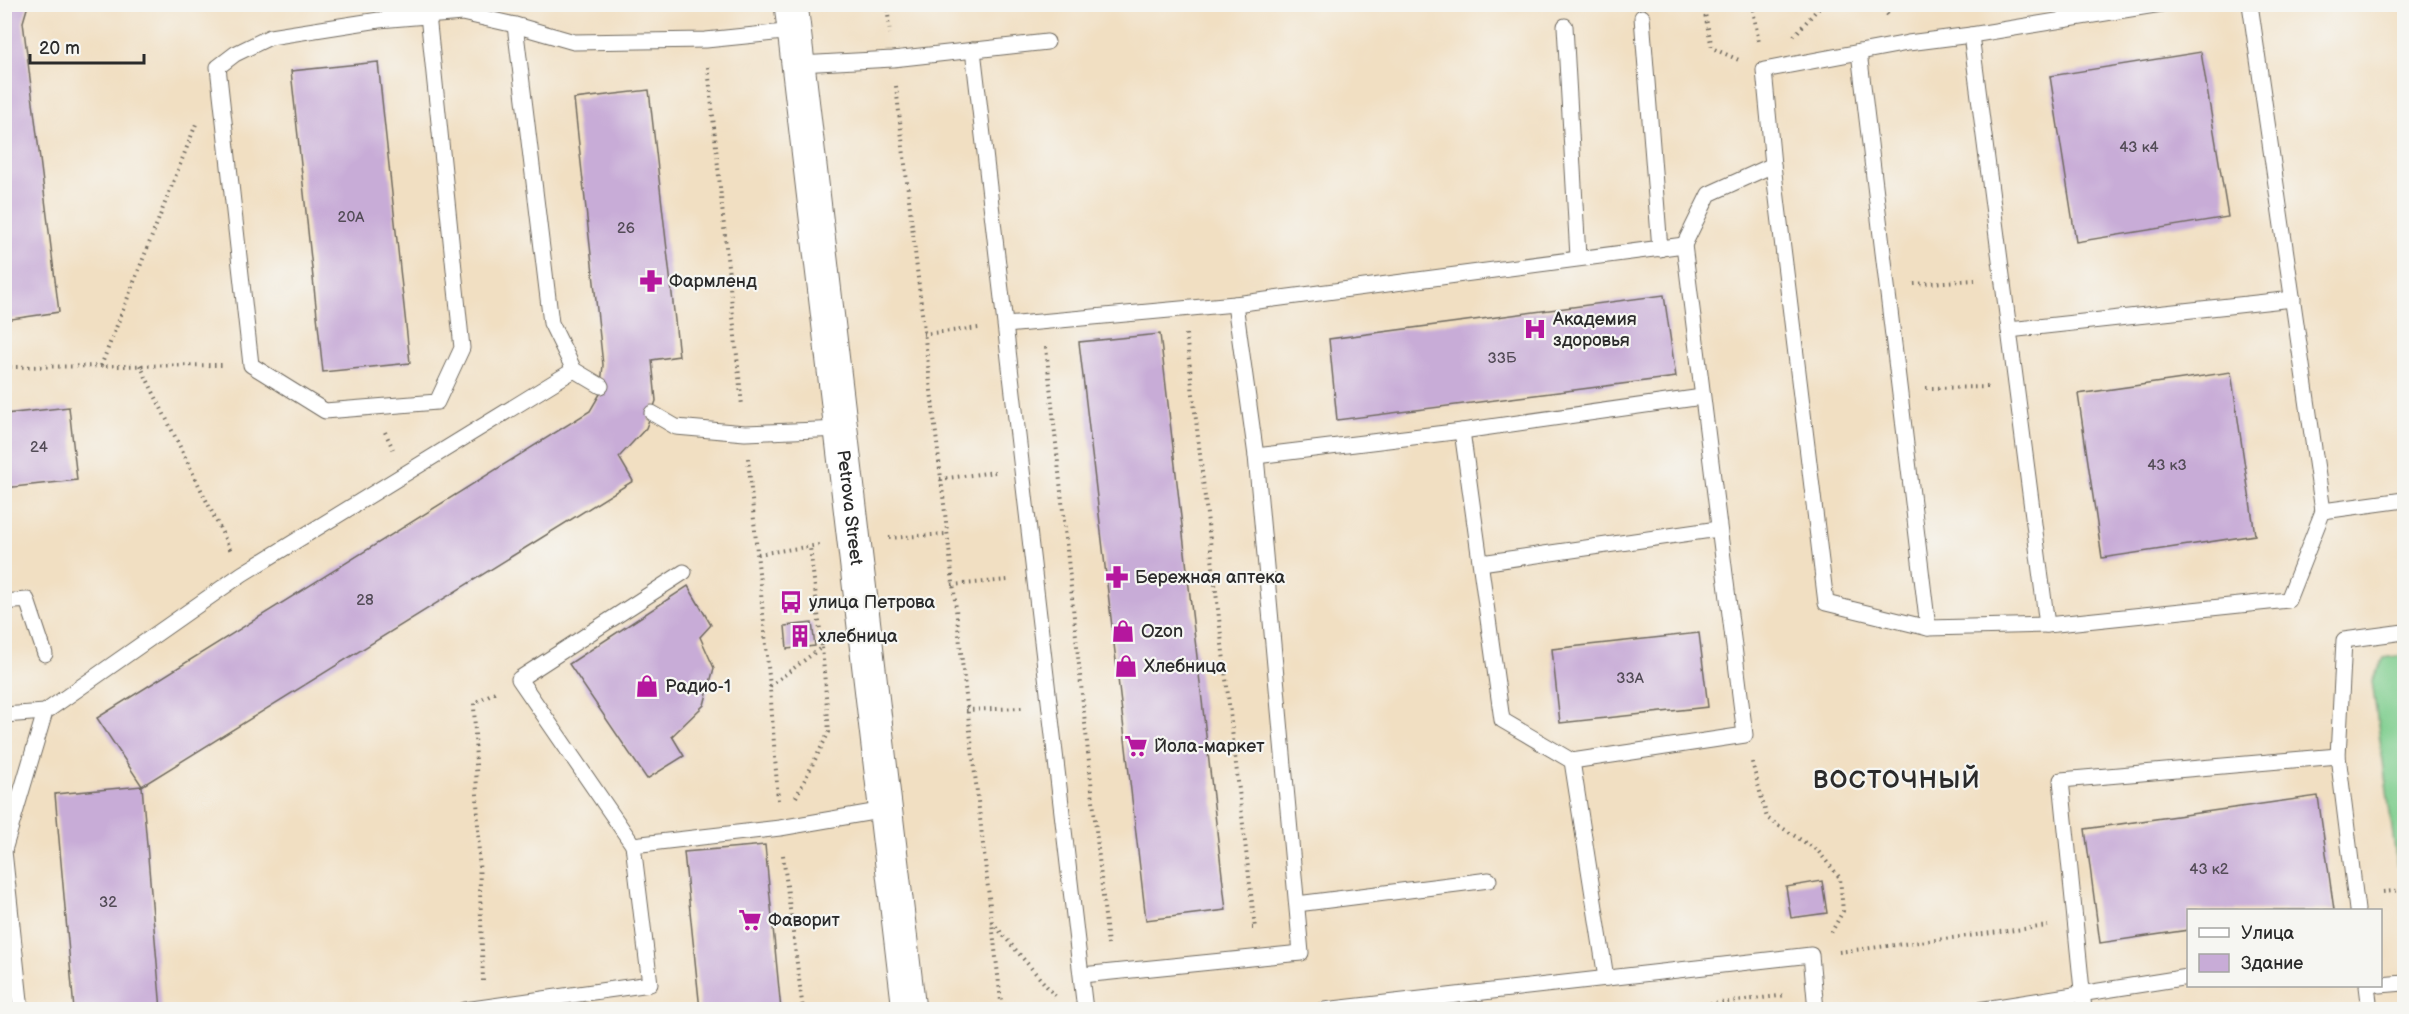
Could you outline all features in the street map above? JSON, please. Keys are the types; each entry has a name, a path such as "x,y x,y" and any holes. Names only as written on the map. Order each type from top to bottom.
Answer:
{"main road":[{"name":"Petrova Street","path":"792,18 909,1010"}],"lane":[{"path":"2161,4 1859,52 1764,70 1773,165 1826,603 1928,628 2047,625 2288,600 2323,511 2250,4"},
{"path":"428,15 462,348 437,402 325,411 251,365 218,67 234,54 270,37 460,9 574,42 706,40 792,18"},
{"path":"1642,17 1660,249"},
{"path":"515,25 551,323 574,370 601,386"},
{"path":"1565,26 1578,257"},
{"path":"1971,35 2047,625"},
{"path":"799,64 893,59 1047,42"},
{"path":"974,50 1085,1010"},
{"path":"1859,52 1928,628"},
{"path":"1462,431 1502,720 1572,761 1745,735 1684,245 1709,194 1773,165"},
{"path":"1006,325 1235,304 1578,257 1684,245"},
{"path":"2009,330 2293,298"},
{"path":"1082,975 1301,954 1256,456 1235,304"},
{"path":"4,716 45,712 242,573 574,370"},
{"path":"1256,456 1462,431 1702,397"},
{"path":"652,413 676,427 745,433 842,429"},
{"path":"2323,511 2404,500"},
{"path":"1481,563 1718,529"},
{"path":"465,1010 650,984 633,845 519,679 684,572"},
{"path":"4,603 27,600 45,654"},
{"path":"2357,909 2338,756 2344,640 2404,632"},
{"path":"21,1010 7,908 4,850 45,712"},
{"path":"2084,1010 2061,780 2338,756"},
{"path":"1572,761 1606,978"},
{"path":"633,845 780,828 885,810"},
{"path":"1297,904 1489,880"},
{"path":"1324,1010 1811,955 1816,1010"},
{"path":"1977,1010 2017,1006 2083,992 2187,977"},
{"path":"2382,985 2404,983"},
{"path":"2370,1010 2373,987"}],"path":[{"path":"886,4 1002,1010"},
{"path":"1703,4 1712,48 1764,70"},
{"path":"1752,4 1764,70"},
{"path":"706,40 770,687 780,828 803,1010"},
{"path":"101,366 196,122"},
{"path":"1886,285 2003,278"},
{"path":"923,334 1006,325 1046,338 1108,945 1119,944"},
{"path":"1185,325 1256,928 1244,929"},
{"path":"140,365 242,573"},
{"path":"4,367 251,365"},
{"path":"1899,389 2017,386"},
{"path":"373,407 405,474"},
{"path":"780,828 829,732 810,547"},
{"path":"770,687 822,647"},
{"path":"484,1007 474,703 519,679"},
{"path":"1745,735 1767,818 1818,851 1840,878 1844,911 1833,931 1811,955"},
{"path":"992,922 1059,1001"},
{"path":"1811,955 2074,922"},
{"path":"1662,1010 1815,992"}],"green space":[{"path":"2404,655 2404,864 2397,865 2372,681 2384,658"}],"building":[{"path":"5,5 28,5 23,22 59,312 5,320"},
{"path":"2201,52 2228,217 2076,242 2050,76"},
{"path":"378,62 410,363 323,372 291,71"},
{"path":"649,90 679,356 652,360 656,401 646,428 619,457 633,481 142,786 97,718 590,411 600,394 603,365 574,99"},
{"path":"1664,295 1676,377 1337,420 1329,339"},
{"path":"1160,334 1226,910 1146,920 1079,342"},
{"path":"2231,372 2255,535 2102,558 2078,394"},
{"path":"69,407 77,480 5,488 5,414"},
{"name":"Радио-1","path":"688,586 711,625 700,637 714,668 704,705 672,736 684,756 647,779 569,664"},
{"name":"хлебница","path":"812,623 815,646 787,649 785,626"},
{"path":"1699,633 1708,707 1560,723 1552,649"},
{"path":"142,786 161,1010 74,1010 55,794"},
{"path":"2318,796 2334,909 2187,909 2187,930 2100,943 2085,829"},
{"path":"765,845 781,1010 700,1010 684,852"},
{"path":"1822,881 1827,913 1791,918 1786,887"}],"place":[{"name":"Фармленд","path":"651,281"},
{"name":"Академия здоровья","path":"1535,329"},
{"name":"Бережная аптека","path":"1117,577"},
{"name":"улица Петрова","path":"791,602"},
{"name":"Ozon","path":"1123,631"},
{"name":"хлебница","path":"800,636"},
{"name":"Хлебница","path":"1126,666"},
{"name":"Радио-1","path":"647,686"},
{"name":"Йола-маркет","path":"1136,746"},
{"name":"Фаворит","path":"750,920"}],"district":[{"name":"ВОСТОЧНЫЙ","path":"1897,780"}]}
